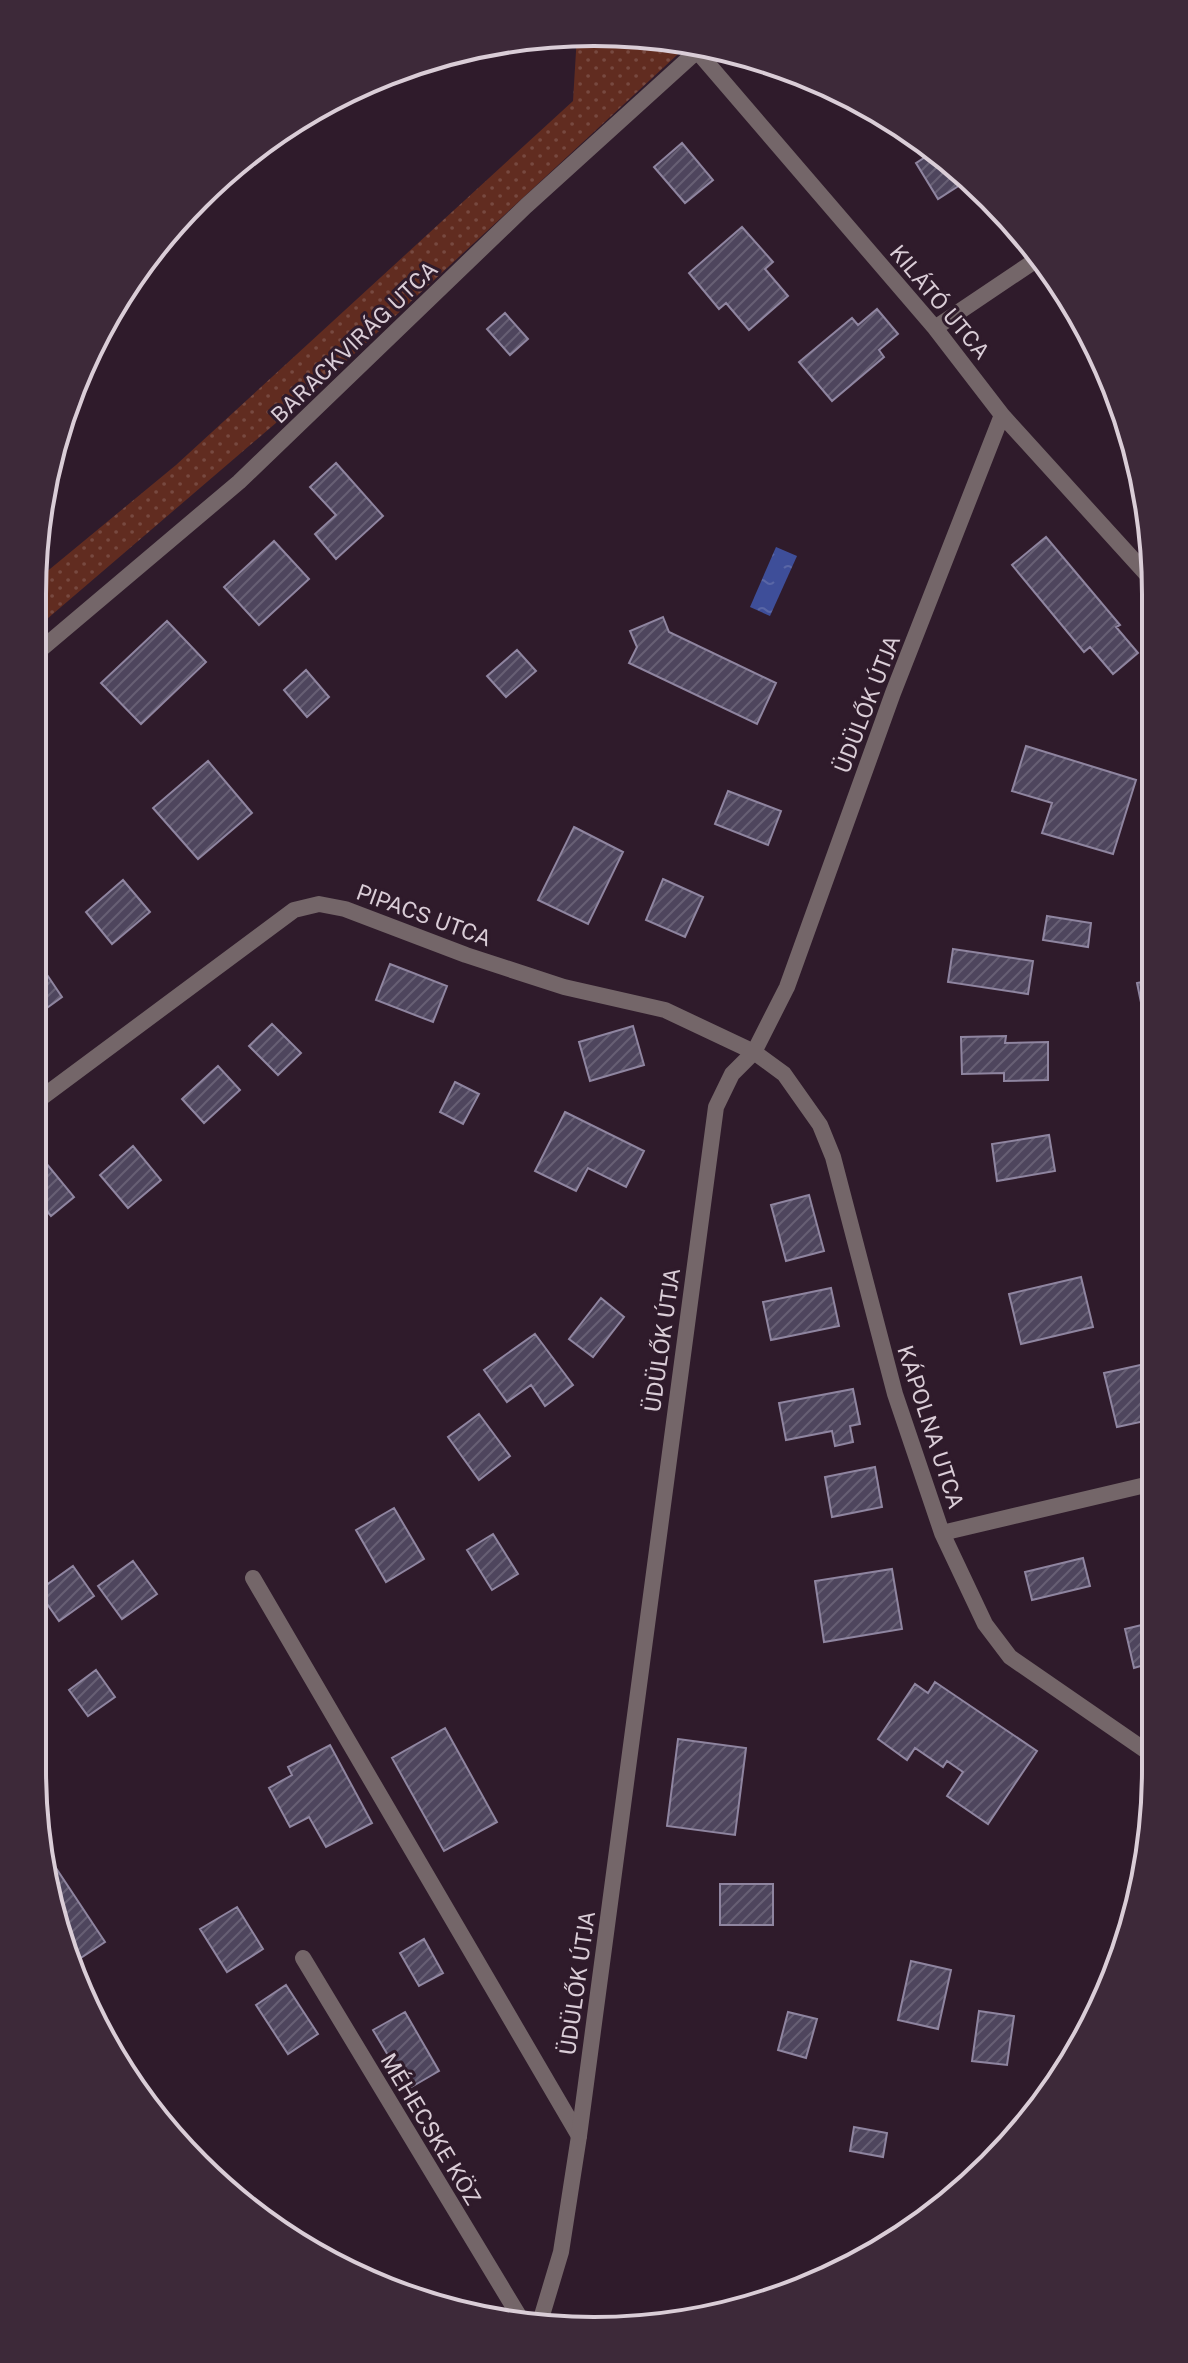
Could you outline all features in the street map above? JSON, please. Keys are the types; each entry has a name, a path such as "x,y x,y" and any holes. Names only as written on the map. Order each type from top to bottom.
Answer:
{"street":[{"name":"BARACKVIRÁG UTCA","path":"46,645 239,482 537,196 692,55"},
{"name":"KILÁTÓ UTCA","path":"702,57 935,328 1002,415 1141,568"},
{"path":"935,328 1031,263"},
{"name":"ÜDÜLŐK ÚTJA","path":"542,2314 561,2252 579,2136 716,1107 732,1074 754,1052 787,987 893,693 1002,415"},
{"name":"PIPACS UTCA","path":"46,1094 294,910 319,904 345,909 466,955 564,987 665,1010 754,1052"},
{"name":"KÁPOLNA UTCA","path":"754,1052 784,1074 820,1125 833,1157 895,1394 942,1533 985,1624 1010,1657 1142,1748"},
{"path":"942,1533 1142,1486"},
{"path":"253,1578 579,2136"},
{"name":"MÉHECSKE KÖZ","path":"303,1958 516,2311"}],"shaded area":[{"path":"576,46 630,47 679,53 325,381 46,620 47,572 176,465 573,101"}],"water":[{"path":"776,547 797,556 770,616 750,607"}],"building":[{"path":"682,143 713,180 685,203 654,167"},
{"path":"925,157 959,186 938,199 916,163"},
{"path":"742,227 773,262 765,269 788,296 749,330 726,303 719,309 689,273"},
{"path":"877,309 898,334 879,350 884,357 832,401 799,362 852,318 858,325"},
{"path":"505,313 528,339 510,355 487,329"},
{"path":"336,463 383,516 336,559 315,534 336,515 310,487"},
{"path":"1046,537 1120,625 1116,627 1138,653 1113,674 1090,647 1084,652 1012,565"},
{"path":"274,541 309,579 259,625 224,587"},
{"path":"663,617 669,632 776,683 757,724 629,663 637,647 630,631"},
{"path":"167,621 206,662 141,724 101,683"},
{"path":"517,650 536,671 506,697 487,676"},
{"path":"306,670 329,697 307,717 284,690"},
{"path":"1026,746 1136,780 1113,854 1042,833 1052,803 1012,791"},
{"path":"208,761 252,813 198,859 153,808"},
{"path":"728,791 781,811 768,845 715,824"},
{"path":"574,827 623,852 588,924 538,900"},
{"path":"663,879 703,897 685,937 646,920"},
{"path":"123,880 150,912 112,944 86,912"},
{"path":"1047,916 1091,923 1088,947 1043,940"},
{"path":"953,949 1033,961 1028,994 948,982"},
{"path":"390,964 447,986 433,1022 376,1000"},
{"path":"46,973 62,997 46,1009"},
{"path":"1142,982 1142,1007 1137,983"},
{"path":"272,1024 301,1053 278,1075 249,1046"},
{"path":"633,1026 644,1065 590,1081 579,1042"},
{"path":"1006,1036 1005,1043 1048,1042 1048,1080 1004,1081 1004,1073 962,1074 961,1037"},
{"path":"218,1066 240,1090 204,1123 182,1099"},
{"path":"455,1082 479,1094 463,1124 440,1112"},
{"path":"565,1112 644,1151 626,1187 588,1168 576,1191 535,1171"},
{"path":"1049,1135 1055,1171 997,1181 992,1144"},
{"path":"133,1146 161,1180 128,1208 100,1175"},
{"path":"46,1163 74,1197 51,1216 46,1210"},
{"path":"809,1195 824,1251 786,1261 771,1205"},
{"path":"1081,1277 1093,1327 1021,1344 1009,1294"},
{"path":"831,1288 839,1326 771,1340 763,1302"},
{"path":"601,1298 624,1317 593,1357 569,1339"},
{"path":"535,1334 573,1385 545,1406 531,1385 507,1402 484,1370"},
{"path":"1142,1365 1142,1422 1117,1427 1104,1373"},
{"path":"853,1389 860,1424 850,1426 853,1442 835,1446 832,1431 786,1440 779,1403"},
{"path":"479,1414 510,1456 479,1480 448,1437"},
{"path":"875,1467 882,1507 832,1517 825,1477"},
{"path":"394,1508 424,1559 386,1582 356,1530"},
{"path":"493,1534 518,1574 492,1590 467,1550"},
{"path":"1083,1558 1090,1586 1032,1600 1025,1572"},
{"path":"133,1561 157,1594 122,1619 98,1586"},
{"path":"73,1566 94,1596 59,1621 46,1602 46,1585"},
{"path":"892,1569 902,1629 824,1642 815,1581"},
{"path":"1142,1625 1142,1666 1134,1668 1125,1629"},
{"path":"96,1670 115,1697 88,1716 69,1690"},
{"path":"935,1682 1037,1751 988,1824 947,1796 963,1772 947,1761 943,1767 915,1748 907,1760 878,1739 915,1684 928,1693"},
{"path":"445,1728 497,1822 444,1851 392,1758"},
{"path":"678,1739 746,1748 735,1835 667,1826"},
{"path":"330,1745 372,1823 326,1847 309,1817 290,1827 269,1788 292,1775 288,1767"},
{"path":"56,1867 105,1942 80,1958"},
{"path":"720,1884 773,1884 773,1925 720,1925"},
{"path":"237,1907 263,1949 227,1972 200,1929"},
{"path":"424,1939 443,1973 419,1986 400,1953"},
{"path":"911,1961 951,1970 938,2029 898,2020"},
{"path":"286,1985 318,2034 288,2054 256,2005"},
{"path":"979,2011 1014,2016 1007,2065 972,2061"},
{"path":"405,2012 439,2071 408,2089 373,2030"},
{"path":"788,2012 817,2019 806,2058 778,2050"},
{"path":"854,2127 887,2133 883,2157 850,2151"}]}
